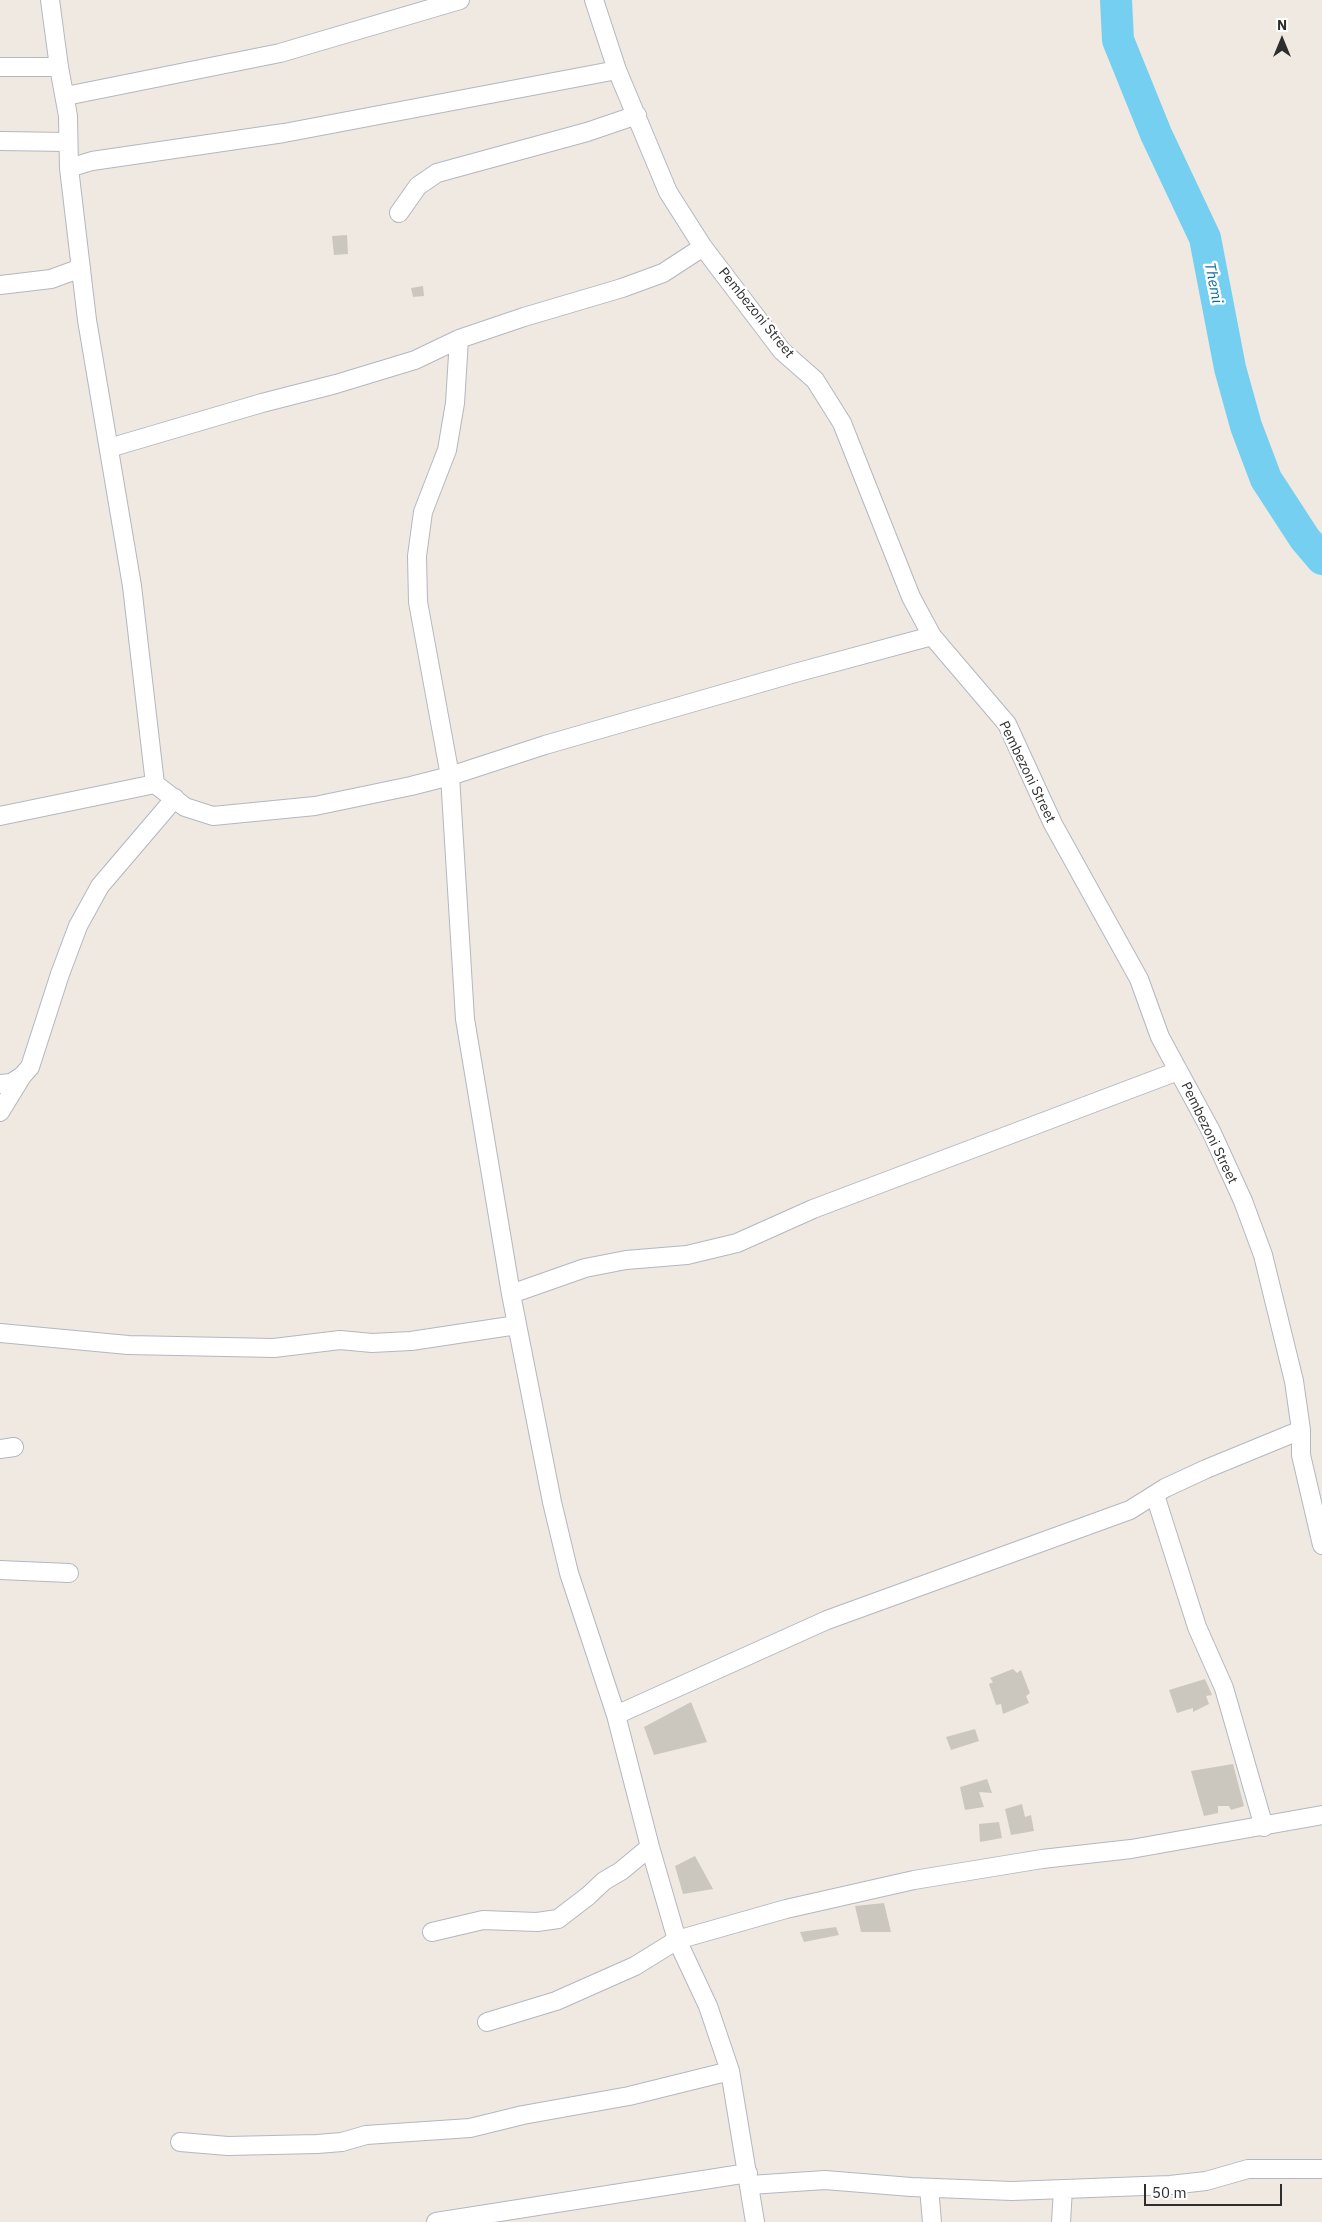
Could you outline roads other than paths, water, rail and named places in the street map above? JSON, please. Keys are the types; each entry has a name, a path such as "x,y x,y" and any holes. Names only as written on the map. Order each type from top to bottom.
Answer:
{"street":[{"path":"50,0 59,67 66,96 69,168 87,320 132,586 155,784"},
{"path":"66,96 280,53 460,0"},
{"name":"Pembezoni Street","path":"594,0 617,70 668,192 703,247 782,350 816,380 842,423 911,597 932,636 1007,724 1053,824 1139,979 1160,1037 1219,1149 1243,1201 1263,1255 1294,1381 1301,1430 1301,1455 1322,1545"},
{"path":"0,67 59,67"},
{"path":"69,168 92,160 284,133 617,70"},
{"path":"399,213 418,186 437,173 587,132 637,115"},
{"path":"0,141 68,142"},
{"path":"109,448 406,363 459,339 524,317 622,288 663,273 703,247"},
{"path":"0,285 51,279 81,268"},
{"path":"459,339 454,403 447,450 423,512 417,556 418,602 450,776 465,1019 511,1294 552,1502 567,1564 616,1715 650,1847 677,1940 708,2006 730,2071 749,2179 754,2222"},
{"path":"0,816 155,784 185,807 213,816 315,806 450,776 554,742 932,636"},
{"path":"0,1112 22,1076 30,1067 60,974 82,918 100,886 175,798"},
{"path":"511,1294 585,1268 626,1260 687,1255 737,1243 813,1209 1178,1071"},
{"path":"0,1084 11,1083 22,1076"},
{"path":"0,1333 128,1345 274,1348 340,1340 372,1343 410,1341 518,1325"},
{"path":"616,1715 827,1620 1130,1510 1206,1469 1301,1430"},
{"path":"1155,1495 1196,1626 1224,1688 1264,1827"},
{"path":"0,1570 69,1573"},
{"path":"487,2022 556,2001 635,1966 677,1940 786,1909 914,1880 1042,1860 1131,1849 1264,1827 1322,1815"},
{"path":"432,1932 483,1920 537,1922 558,1919 604,1881 621,1871 650,1847"},
{"path":"180,2142 228,2146 317,2144 342,2142 366,2135 470,2128 523,2115 629,2096 730,2071"},
{"path":"436,2222 749,2179 825,2180 929,2188 1012,2191 1170,2185 1206,2181 1248,2169 1322,2169"},
{"path":"929,2188 932,2222"},
{"path":"1061,2222 1063,2189"}],"waterway":[{"name":"Themi","path":"1116,0 1118,40 1156,134 1205,238 1230,368 1246,426 1266,479 1305,539 1322,559"}]}
